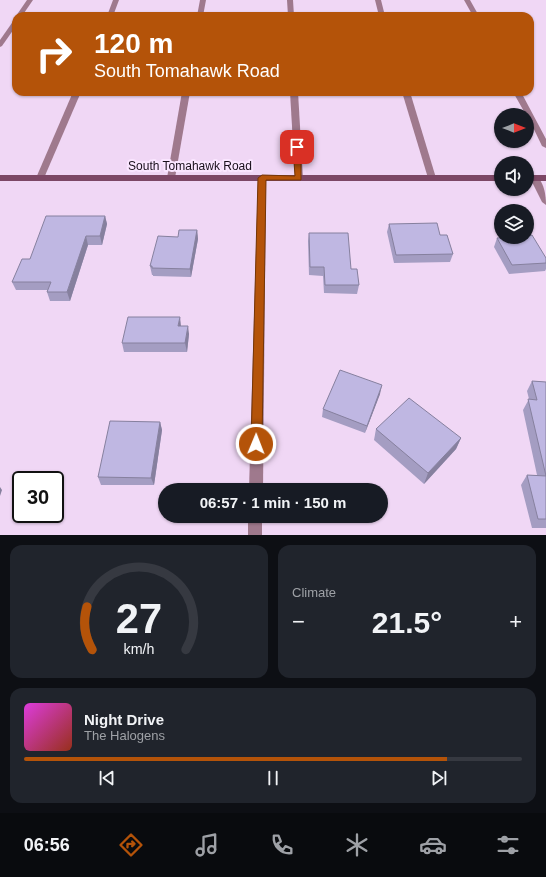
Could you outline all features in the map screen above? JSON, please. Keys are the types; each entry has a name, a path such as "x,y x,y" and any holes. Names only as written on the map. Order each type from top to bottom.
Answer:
{"main road":[{"name":"South Tomahawk Road","path":"1,180 40,178 494,178"},
{"path":"534,178 546,178"}],"street":[{"path":"22,12 30,0"},
{"path":"112,12 116,0"},
{"path":"201,12 203,0"},
{"path":"290,0 291,12"},
{"path":"378,0 381,12"},
{"path":"467,0 474,12"},
{"path":"0,45 12,27"},
{"path":"40,178 75,96"},
{"path":"171,178 185,96"},
{"path":"294,96 299,178"},
{"path":"407,96 432,178"},
{"path":"519,96 546,146"},
{"path":"256,483 262,178"},
{"path":"534,184 546,202"},
{"path":"255,523 255,535"}],"building":[{"path":"46,216 105,216 100,236 86,236 67,292 47,292 51,282 12,282 22,259 30,259"},
{"path":"437,223 440,235 447,235 453,254 396,255 389,224"},
{"path":"179,230 197,230 190,269 152,268 152,266 150,266 158,236 178,237"},
{"path":"309,233 348,233 351,269 357,269 359,285 325,285 324,267 310,267"},
{"path":"534,238 546,258 546,263 512,265 500,244 534,244"},
{"path":"128,317 180,317 178,326 188,326 185,343 122,343"},
{"path":"340,370 382,385 367,426 323,409"},
{"path":"532,381 546,382 546,476 528,399 537,400"},
{"path":"409,398 461,438 428,473 376,429"},
{"path":"110,421 160,422 151,478 98,477"},
{"path":"527,475 546,476 546,519 538,519"}],"route":[{"path":"256,444 262,178 299,178 297,147"}]}
